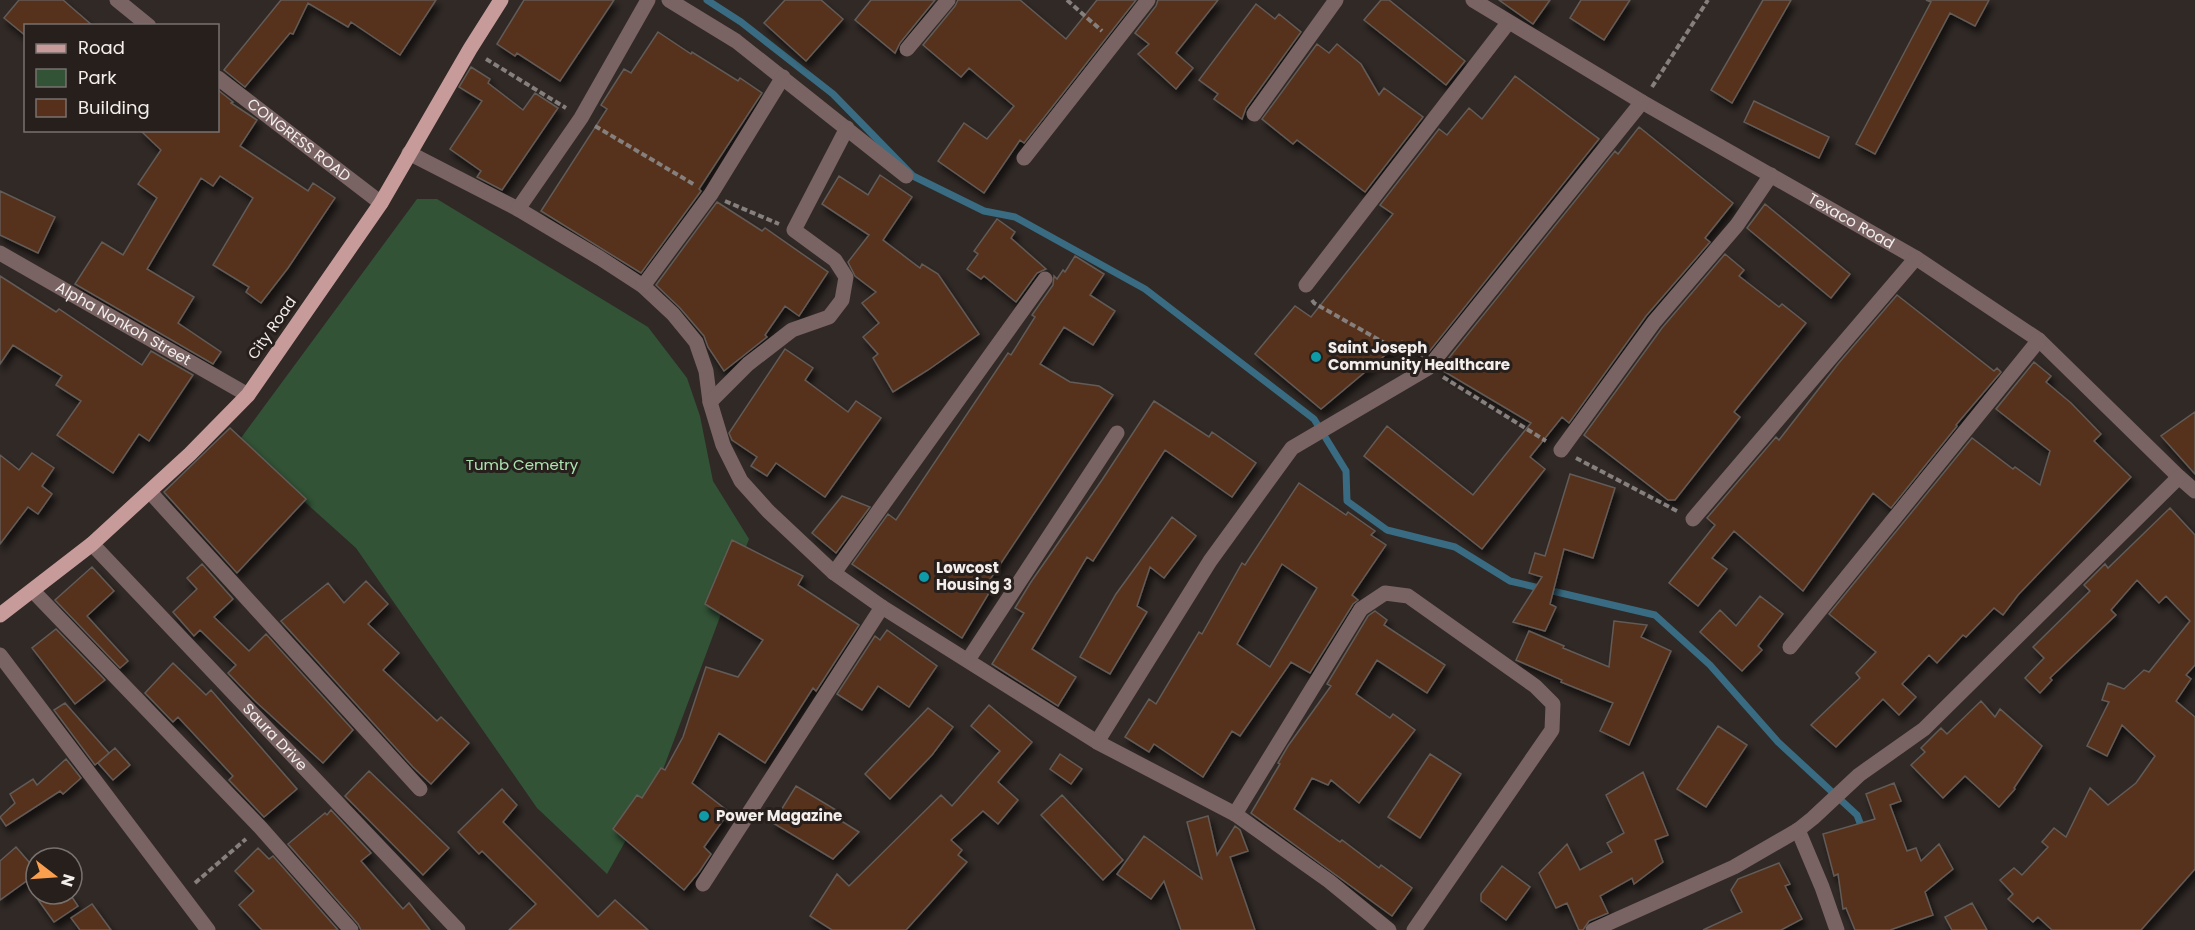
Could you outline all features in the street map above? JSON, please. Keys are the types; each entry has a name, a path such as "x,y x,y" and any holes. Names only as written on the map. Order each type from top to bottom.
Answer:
{"main road":[{"name":"City Road","path":"0,615 92,544 150,492 248,395 381,203 408,153 501,0"}],"street":[{"path":"117,0 147,24"},
{"path":"518,210 581,118 648,0"},
{"path":"669,0 736,41 906,176"},
{"path":"907,49 948,0"},
{"path":"1024,158 1148,0"},
{"path":"1254,114 1336,0"},
{"name":"Texaco Road","path":"1473,0 1642,102 1916,258 2039,340 2195,491"},
{"path":"1305,285 1508,23"},
{"path":"643,286 711,194 783,77"},
{"name":"CONGRESS ROAD","path":"219,79 381,203"},
{"path":"1098,742 1210,561 1292,448 1428,368 1642,102"},
{"path":"710,402 748,364 792,330 829,317 842,300 846,277 835,260 794,230 847,128"},
{"path":"408,153 518,210 600,258 643,286 673,314 696,342 706,371 710,402 723,445 741,481 768,511 834,573 882,607 1098,742 1234,814 1329,881 1389,930"},
{"path":"1561,450 1654,322 1737,225 1771,175"},
{"name":"Alpha Nonkoh Street","path":"0,254 248,395"},
{"path":"1692,519 1916,258"},
{"path":"834,573 1045,279"},
{"path":"1790,647 2039,340"},
{"path":"968,660 1117,433"},
{"path":"1600,929 1734,867 1798,830 1824,810 1859,776 1924,729 2179,477"},
{"path":"150,492 420,789"},
{"name":"Saura Drive","path":"92,544 458,930"},
{"path":"33,591 260,827 351,930"},
{"path":"1234,814 1361,609 1384,593 1408,596 1535,686 1553,704 1552,730 1414,930"},
{"path":"702,884 882,607"},
{"path":"0,655 208,930"},
{"path":"1798,830 1837,930"}],"path":[{"path":"1067,0 1116,43"},
{"path":"1642,102 1708,0"},
{"path":"470,49 581,118 711,194 794,230"},
{"path":"1305,285 1314,303 1428,368 1561,450 1692,519"},
{"path":"181,896 260,827"}],"green space":[{"name":"Tumb Cemetry","path":"417,199 437,199 648,327 687,378 700,416 713,481 749,539 658,783 607,874 537,808 356,548 238,442"}],"building":[{"path":"19,0 63,0 91,24 24,24 24,34 4,18"},
{"path":"281,0 436,0 400,55 351,22 348,27 308,3 293,34 290,33 245,87 224,70"},
{"path":"524,0 614,0 560,81 517,53 515,56 497,44"},
{"path":"785,0 821,0 843,19 806,61 764,23"},
{"path":"871,0 935,0 900,43 895,53 855,20"},
{"path":"958,0 1020,0 1066,39 1097,0 1136,0 1024,143 1020,140 984,193 938,161 964,123 987,139 1014,106 969,68 961,77 923,45"},
{"path":"1158,0 1218,0 1176,53 1193,68 1176,89 1138,54 1149,44 1135,33"},
{"path":"1381,0 1389,0 1465,61 1446,85 1364,20"},
{"path":"1499,0 1550,0 1533,24"},
{"path":"1581,0 1630,0 1604,40 1570,18"},
{"path":"1763,0 1791,0 1732,103 1711,90"},
{"path":"1926,0 1989,0 1975,26 1950,13 1875,154 1856,144 1931,2"},
{"path":"1256,4 1275,19 1279,14 1301,32 1246,108 1242,119 1214,99 1218,94 1199,80"},
{"path":"658,32 691,54 692,52 738,81 740,78 762,93 699,189 701,191 641,273 541,211 607,109 601,105 624,69 631,73"},
{"path":"1317,44 1329,53 1337,44 1361,64 1379,95 1384,88 1423,117 1365,192 1297,140 1293,144 1262,119"},
{"path":"471,67 490,79 488,83 523,110 535,93 558,108 502,190 477,177 481,171 450,149 482,101 459,87"},
{"path":"1515,76 1599,139 1424,358 1402,341 1321,409 1255,354 1295,306 1311,317 1393,214 1380,205 1439,129 1447,135 1469,108 1482,119"},
{"path":"219,91 233,102 231,103 257,120 240,146 308,191 313,183 335,198 288,268 261,303 246,292 249,287 213,265 253,198 220,176 213,186 201,178 147,269 194,297 178,323 221,352 213,364 75,284 102,242 123,255 157,198 138,184 161,150 142,132 219,132"},
{"path":"1754,101 1829,137 1819,158 1744,122"},
{"path":"1639,127 1733,203 1705,238 1710,242 1646,316 1569,423 1562,417 1530,457 1545,469 1482,549 1364,456 1387,426 1473,495 1531,423 1440,369 1615,151 1618,154"},
{"path":"880,175 912,197 883,240 920,268 922,264 938,274 979,334 893,392 873,358 878,354 863,337 879,323 862,303 876,292 855,276 848,262 869,235 822,204 839,176 868,195"},
{"path":"0,191 55,217 38,253 0,235"},
{"path":"717,202 762,231 765,228 828,272 799,316 785,306 765,335 767,337 724,371 708,347 704,336 656,285"},
{"path":"1765,204 1850,274 1831,298 1747,228"},
{"path":"997,219 1015,232 1011,238 1046,269 1037,273 1016,302 984,276 981,279 967,269 978,254 974,251"},
{"path":"1725,254 1744,270 1739,276 1779,307 1782,304 1806,323 1734,412 1740,417 1675,500 1668,500 1584,435 1662,328"},
{"path":"1075,256 1104,274 1090,295 1115,311 1093,345 1064,327 1040,364 1070,382 1099,386 1113,395 987,584 992,588 962,638 852,564 888,514 896,520 1008,353 1011,355 1035,317 1032,315 1053,285 1054,276 1057,279 1063,270 1065,272"},
{"path":"0,276 56,312 59,309 142,365 151,351 193,375 149,441 139,434 113,473 57,435 81,401 56,385 62,376 13,345 0,364"},
{"path":"1897,295 1994,371 1997,368 2001,372 1891,508 1873,493 1803,591 1734,531 1712,558 1727,569 1698,606 1669,583 1715,525 1707,518 1776,437 1779,440 1838,364"},
{"path":"785,349 813,368 805,380 848,412 856,401 881,418 825,497 776,463 767,476 751,466 757,457 732,440 729,433"},
{"path":"2034,362 2051,376 2046,382 2071,403 2101,434 2094,441 2131,477 2018,595 2003,615 1994,608 1966,637 1963,635 1937,663 1929,655 1902,684 1916,697 1899,715 1883,699 1836,747 1811,725 1860,678 1856,673 1876,652 1829,614 1972,438 2013,469 2015,467 2040,485 2050,451 1996,409"},
{"path":"1154,401 1209,437 1212,432 1256,463 1232,497 1165,450 1093,561 1087,557 1032,649 1076,677 1058,706 992,664 1024,613 1015,608 1031,582"},
{"path":"2195,412 2195,474 2161,436"},
{"path":"230,428 306,499 237,573 164,492"},
{"path":"32,453 54,468 42,486 52,494 38,514 28,507 0,544 0,455 19,470"},
{"path":"1570,474 1615,488 1593,558 1564,549 1550,604 1556,607 1545,631 1513,622 1542,577 1529,573 1535,553 1545,556"},
{"path":"1299,483 1346,515 1348,512 1375,531 1371,535 1386,545 1352,595 1358,600 1353,604 1310,673 1291,662 1240,736 1232,731 1203,777 1154,744 1149,752 1125,737 1149,699 1156,704 1199,632 1202,634 1242,563 1245,565","holes":["1282,564 1317,588 1270,667 1237,644"]},
{"path":"842,496 870,507 836,553 812,533"},
{"path":"2170,508 2195,535 2195,665 2186,675 2191,679 2176,701 2195,717 2195,869 2141,930 2052,930 2038,917 2033,922 2008,899 2013,894 2000,880 2014,868 2022,875 2048,847 2042,842 2054,828 2066,837 2090,788 2108,805 2136,783 2155,756 2122,725 2107,756 2087,746 2109,702 2102,700 2108,683 2124,689 2144,670 2149,672 2190,621 2166,596 2159,603 2137,580 2111,610 2116,615 2050,678 2052,680 2040,693 2025,678 2044,658 2033,647 2090,591 2084,585 2105,564 2108,568"},
{"path":"1172,517 1196,536 1164,578 1150,567 1137,606 1147,612 1110,674 1080,657 1116,594"},
{"path":"732,540 803,576 798,585 859,625 816,691 813,688 765,763 719,733 692,783 729,812 704,847 711,854 684,890 613,829 637,795 642,798 661,768 665,770 683,737 706,667 738,677 763,640 705,604"},
{"path":"202,564 233,599 214,617 249,651 266,634 353,730 323,763 228,673 236,665 200,630 194,636 173,612 197,589 187,578"},
{"path":"92,567 114,591 87,616 128,661 120,668 55,600"},
{"path":"366,581 388,604 368,624 399,653 383,670 437,721 441,717 469,743 431,784 281,621 328,583 344,603"},
{"path":"1760,596 1783,614 1758,646 1762,650 1742,671 1700,632 1720,610 1736,626"},
{"path":"1375,611 1387,620 1384,625 1445,665 1427,693 1377,660 1356,694 1390,718 1393,714 1415,730 1359,803 1331,780 1328,785 1312,778 1294,809 1340,842 1342,840 1379,868 1381,865 1412,888 1392,916 1251,813 1288,746 1331,686 1327,684 1368,616"},
{"path":"1614,621 1647,625 1641,637 1671,651 1629,745 1600,731 1613,703 1561,682 1562,680 1516,660 1529,631 1609,667"},
{"path":"56,629 105,680 75,704 32,648"},
{"path":"887,630 937,666 909,707 878,686 862,710 837,694 875,636 880,640"},
{"path":"173,663 206,695 211,690 297,789 264,817 229,780 233,776 178,717 173,722 145,693"},
{"path":"1981,701 1995,717 2000,709 2042,746 2015,789 1999,807 1965,776 1943,798 1911,765 1925,752 1921,748 1941,728 1947,734"},
{"path":"65,703 109,753 95,765 54,710"},
{"path":"989,705 1032,742 998,782 1018,800 998,824 983,811 951,840 962,850 958,855 967,862 906,930 832,930 810,916 837,874 849,886 941,795 952,806 1000,751 971,726"},
{"path":"928,708 953,727 932,755 890,799 865,774"},
{"path":"1718,726 1747,745 1706,807 1677,789"},
{"path":"115,748 130,765 113,780 98,763"},
{"path":"1060,754 1082,769 1071,784 1050,769"},
{"path":"1430,754 1461,774 1420,838 1388,817"},
{"path":"66,759 81,778 63,794 60,791 6,826 0,817 15,803 10,794 33,779 37,785"},
{"path":"369,771 449,848 423,875 345,796"},
{"path":"1643,772 1668,835 1655,840 1663,862 1634,884 1632,878 1600,896 1608,913 1589,921 1583,930 1579,930 1567,903 1556,908 1539,873 1567,844 1580,870 1612,852 1607,843 1624,833 1606,795"},
{"path":"1894,783 1901,801 1890,805 1907,851 1916,848 1921,861 1939,844 1953,869 1925,892 1933,915 1890,930 1855,930 1846,908 1843,909 1838,874 1834,876 1823,834 1875,819 1866,794"},
{"path":"796,786 841,813 838,819 859,832 833,859 773,823"},
{"path":"502,789 517,805 503,822 598,917 615,900 648,930 509,930 536,904 482,851 479,854 458,832"},
{"path":"1062,795 1123,860 1103,880 1041,815"},
{"path":"331,810 371,853 361,861 403,909 409,903 430,930 361,930 288,844"},
{"path":"1208,816 1217,855 1235,826 1240,830 1248,851 1230,857 1255,930 1181,930 1164,881 1151,899 1117,874 1144,836 1202,879 1187,822"},
{"path":"16,847 24,856 24,883 0,900 0,861"},
{"path":"258,848 269,859 273,856 338,930 262,930 239,905 254,891 235,871"},
{"path":"1779,863 1790,884 1785,886 1802,919 1781,930 1703,930 1742,912 1731,890 1738,879"},
{"path":"1502,866 1530,887 1506,920 1481,901 1481,894"},
{"path":"1972,903 1987,930 1952,930 1945,917"},
{"path":"92,904 111,930 80,930 71,918"},
{"path":"43,906 78,906 54,922"}],"waterway":[{"path":"707,0 741,22 833,94 913,176 984,211 1015,217 1145,289 1314,419 1346,471 1347,501 1387,530 1455,547 1510,581 1655,615 1710,665 1778,742 1857,815 1863,831"}],"place":[{"name":"Saint Joseph Community Healthcare","path":"1316,357"},
{"name":"Lowcost Housing 3","path":"924,577"},
{"name":"Power Magazine","path":"704,816"}]}
